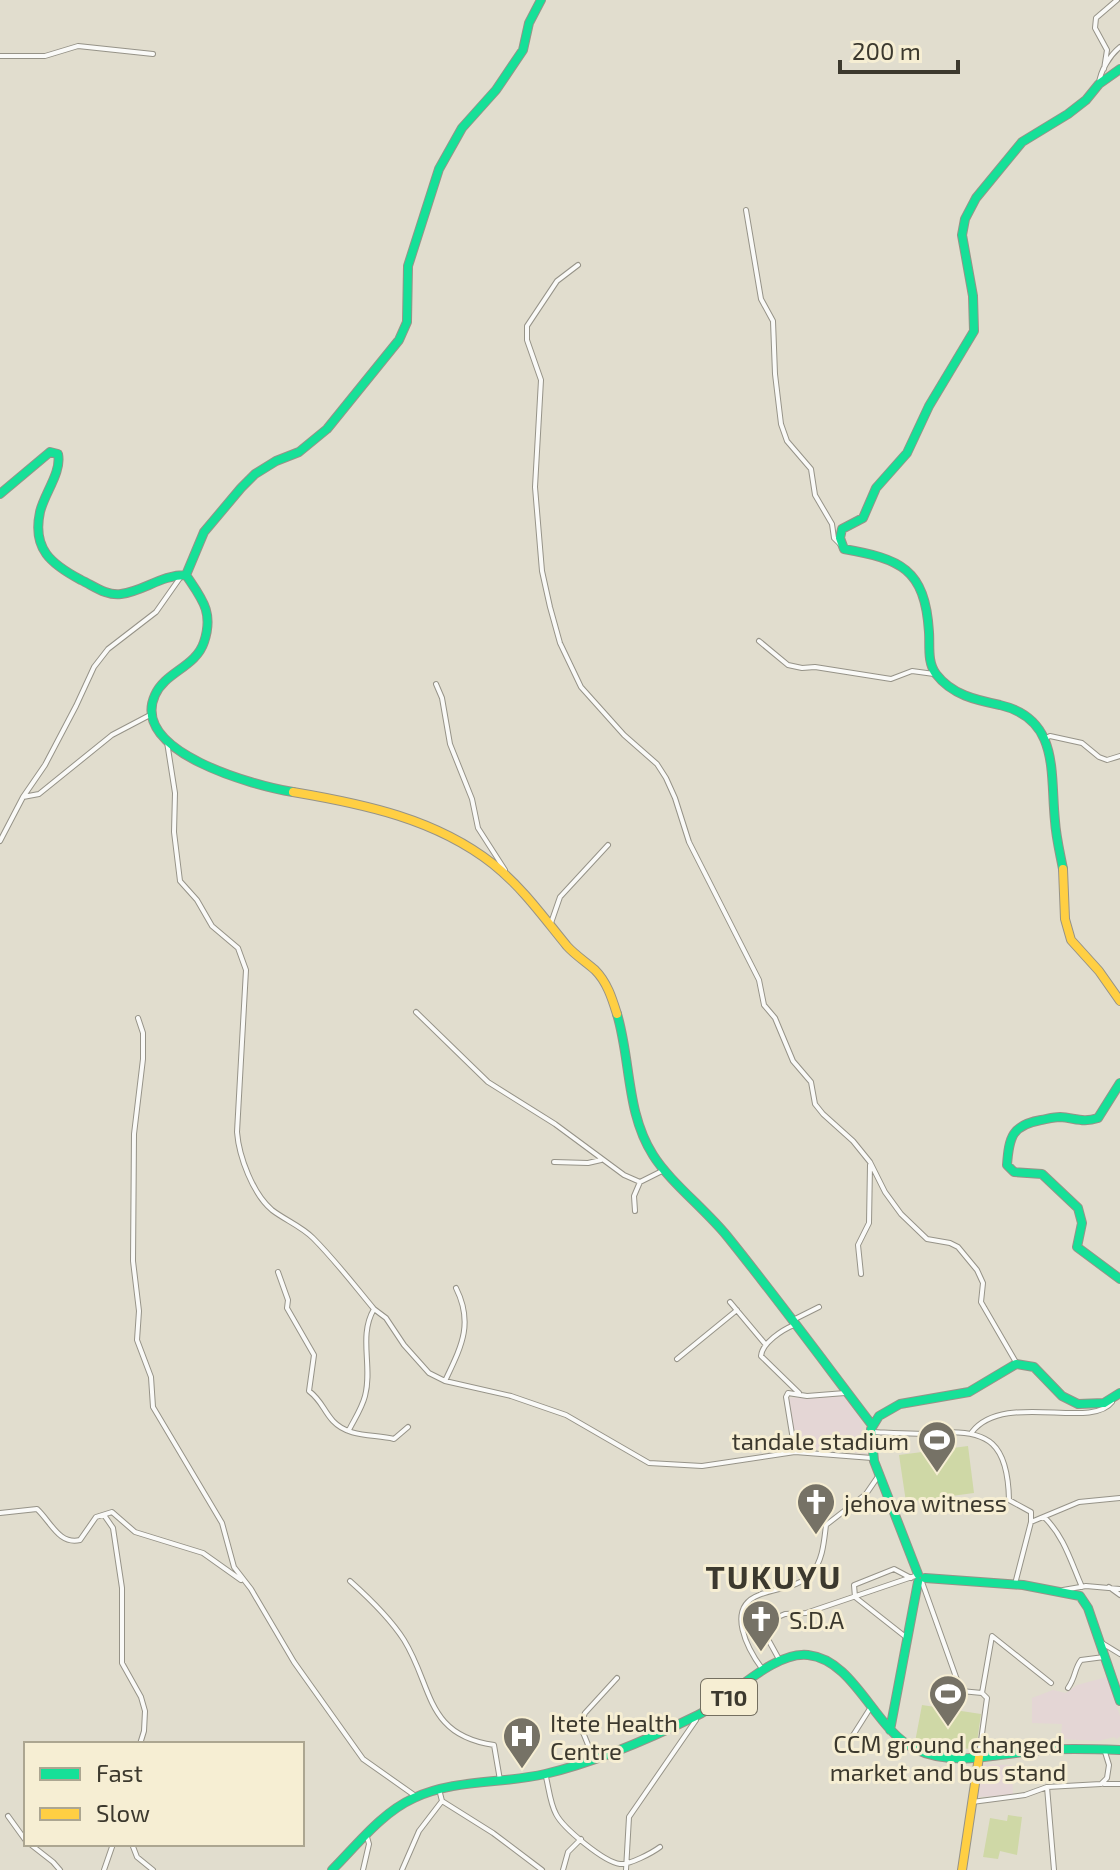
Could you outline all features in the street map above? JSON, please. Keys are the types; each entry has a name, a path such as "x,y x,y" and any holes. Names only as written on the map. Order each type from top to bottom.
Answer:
{"main road":[{"path":"184,575 204,532 241,488 255,474 299,452 327,429 399,340 407,322 408,266 439,169 462,128 496,90 523,50 529,23 541,0"},
{"path":"1120,69 1068,114 1022,142 976,198 965,219 962,235 973,296 974,331 929,406 907,453 876,488 863,518 842,529 840,538 844,549 893,559 903,566 925,604 931,665 936,675 963,696 977,702 1013,707 1025,713 1037,726 1054,768 1056,833 1065,880 1065,921 1070,939 1120,1001"},
{"path":"0,494 13,486 39,459 50,452 58,454 60,462 38,513 37,523 48,557 57,567 112,595 123,594 155,579 173,574 184,575 207,608 205,639 200,652 160,685 153,698 150,715 156,731 167,742 224,775 263,787 354,802 409,818 459,842 510,879 551,923 569,948 597,972 611,994 622,1031 629,1086 642,1132 653,1156 725,1234 872,1428 874,1458 918,1578 890,1730"},
{"path":"1120,1083 1098,1118 1091,1121 1058,1117 1024,1123 1013,1133 1006,1156 1007,1165 1014,1172 1042,1174 1078,1208 1082,1223 1077,1247 1120,1279"},
{"path":"872,1428 889,1408 969,1392 1017,1364 1034,1367 1058,1393 1082,1406 1093,1406 1117,1396"},
{"path":"918,1578 1015,1584 1061,1590 1080,1596 1088,1608 1104,1657 1115,1676 1120,1701"},
{"name":"T10","path":"332,1870 398,1808 416,1797 439,1790 546,1774 594,1759 717,1705 780,1662 804,1654 828,1660 843,1672 890,1730 913,1748 927,1753 955,1758 1040,1750 1120,1750"},
{"path":"962,1870 979,1757"}],"street":[{"path":"1099,84 1107,50 1095,28 1096,18 1117,0"},
{"path":"0,56 45,56 78,46 153,54"},
{"path":"1104,69 1120,47"},
{"path":"746,210 761,299 773,321 781,424 787,441 811,469 815,495 832,524 834,538 844,549"},
{"path":"578,265 557,281 527,326 527,340 541,380 534,467 542,571 560,643 581,687 593,703 666,778 695,853 759,980 764,1005 775,1018 793,1061 811,1082 815,1104 870,1162 885,1192 901,1214 927,1239 958,1247 977,1270 983,1283 981,1302 1017,1364"},
{"path":"1,838 45,765 94,667 108,649 156,612 184,575"},
{"path":"759,641 788,665 802,668 815,667 891,679 912,671 936,675"},
{"path":"436,684 442,698 450,744 472,799 478,828 510,879"},
{"path":"23,797 39,794 112,735 150,715"},
{"path":"1044,739 1050,736 1072,740 1082,743 1099,757 1118,758"},
{"path":"167,742 175,793 174,832 180,881 197,900 212,926 238,948 246,970 238,1144 261,1200 312,1237 374,1309 386,1318 404,1345 429,1373 445,1381 511,1396 566,1415 649,1463 702,1466 795,1452 874,1458"},
{"path":"551,923 560,897 608,845"},
{"path":"416,1012 488,1082 544,1117 601,1160 640,1182"},
{"path":"138,1018 143,1033 143,1059 134,1134 133,1261 139,1311 137,1340 151,1377 153,1407 222,1523 234,1567 294,1662 363,1759 416,1797"},
{"path":"554,1162 588,1163 601,1160"},
{"path":"861,1274 858,1245 869,1223 870,1162"},
{"path":"635,1211 634,1196 640,1182 666,1169"},
{"path":"278,1272 288,1300 287,1308 314,1355 309,1391 319,1399 334,1423 355,1434 394,1439 408,1427"},
{"path":"445,1381 466,1330 464,1307 456,1288"},
{"path":"730,1302 766,1345"},
{"path":"801,1395 761,1356 762,1350 796,1318 819,1307"},
{"path":"349,1430 365,1396 366,1332 374,1309"},
{"path":"677,1359 737,1310"},
{"path":"795,1452 786,1397 788,1393 847,1392"},
{"path":"972,1432 978,1424 990,1419 1024,1411 1083,1413 1102,1410 1110,1406 1117,1396"},
{"path":"872,1428 972,1432 992,1443 1009,1473 1009,1500 1031,1512 1015,1584"},
{"path":"764,1672 749,1651 740,1621 743,1610 748,1602 759,1595 790,1585 812,1573 823,1548 826,1525 866,1494 879,1474"},
{"path":"1031,1522 1079,1502 1120,1498"},
{"path":"0,1513 37,1509 59,1535 72,1542 80,1540 96,1517 112,1512 135,1532 189,1546 243,1581"},
{"path":"104,1515 113,1528 122,1588 122,1663 141,1697 145,1711 141,1742"},
{"path":"1044,1517 1056,1529 1082,1587"},
{"path":"855,1597 855,1584 889,1570 899,1569 918,1578 961,1691 982,1693 987,1698 979,1757"},
{"path":"780,1662 764,1632 764,1623 785,1614 806,1613 918,1578"},
{"path":"350,1581 369,1597 404,1640 437,1713 452,1728 474,1742 494,1745 500,1782"},
{"path":"1107,1586 1120,1595"},
{"path":"1061,1590 1107,1586 1120,1589"},
{"path":"855,1597 907,1638"},
{"path":"982,1693 992,1636 1051,1683"},
{"path":"1099,1642 1120,1654"},
{"path":"1068,1688 1076,1677 1076,1666 1081,1660 1104,1657"},
{"path":"594,1759 580,1725 585,1713 617,1678"},
{"path":"850,1740 871,1708"},
{"path":"626,1867 629,1817 699,1714"},
{"path":"1101,1784 1107,1778 1109,1765 1104,1750"},
{"path":"546,1774 554,1810 562,1824 617,1864 626,1867 660,1847"},
{"path":"972,1802 1025,1795 1047,1787 1120,1784"},
{"path":"1047,1787 1054,1870"},
{"path":"439,1790 442,1801 493,1833 542,1870"},
{"path":"402,1870 419,1831 442,1801"},
{"path":"8,1816 24,1837"},
{"path":"363,1870 369,1844 367,1836"},
{"path":"563,1870 568,1852 581,1839"},
{"path":"33,1846 60,1870"},
{"path":"104,1870 112,1846"},
{"path":"133,1846 137,1857 153,1870"}],"shaded area":[{"path":"842,1394 861,1419 866,1454 796,1447 787,1398"},
{"path":"1107,1677 1120,1716 1120,1736 1117,1739 1061,1739 1062,1724 1032,1723 1032,1698 1053,1690 1066,1693 1077,1685"},
{"path":"974,1764 1012,1765 1013,1796 975,1797"}],"green space":[{"name":"tandale stadium","path":"968,1446 974,1493 906,1502 899,1455"},
{"name":"CCM ground changed market and bus stand","path":"922,1705 981,1714 976,1749 915,1742"},
{"path":"1008,1815 1022,1817 1017,1855 1000,1851 998,1859 983,1857 990,1818 1007,1821"}],"traffic: fast":[{"path":"186,575 204,532 241,488 255,474 299,452 327,429 399,340 407,322 408,266 439,169 462,128 496,90 523,50 529,23 541,0"},
{"path":"1063,869 1051,767 1042,735 1033,722 1019,712 965,696 942,681 931,664 926,610 915,580 894,563 844,549 840,538 842,529 863,518 876,488 907,453 929,406 974,331 973,296 962,235 965,219 976,198 1022,142 1068,114 1120,69"},
{"path":"0,494 50,452 58,454 55,476 42,505 38,525 42,546 53,561 95,588 116,594 186,575 205,606 207,631 200,651 155,695 152,715 160,733 177,749 200,763 226,774 293,792"},
{"path":"617,1014 633,1104 644,1139 653,1155 668,1175 727,1236 872,1425"},
{"path":"1120,1083 1098,1118 1055,1117 1031,1122 1018,1129 1011,1140 1007,1165 1014,1172 1042,1174 1078,1208 1082,1223 1077,1247 1120,1279"},
{"path":"918,1574 874,1461 871,1429 879,1416 900,1404 969,1392 1016,1364 1034,1367 1062,1396 1078,1404 1104,1403 1120,1393"},
{"path":"925,1578 1023,1585 1080,1596 1088,1608 1120,1701"},
{"path":"890,1730 918,1582"},
{"path":"332,1870 380,1821 414,1798 445,1788 545,1774 603,1756 698,1715 766,1668 794,1656 808,1655 839,1669 888,1727 915,1749 930,1755 978,1758 1051,1749 1120,1750"}],"traffic: slow":[{"path":"293,792 398,816 448,835 471,848 514,883 567,946 595,970 609,990 617,1014"},
{"path":"1063,869 1065,919 1071,940 1099,971 1120,1001"},
{"path":"962,1870 979,1757"}],"place":[{"name":"tandale stadium","path":"937,1474"},
{"name":"jehova witness","path":"816,1536"},
{"name":"S.D.A","path":"761,1653"},
{"name":"CCM ground changed market and bus stand","path":"948,1728"},
{"name":"Itete Health Centre","path":"522,1770"}],"district":[{"name":"TUKUYU","path":"774,1576"}]}
